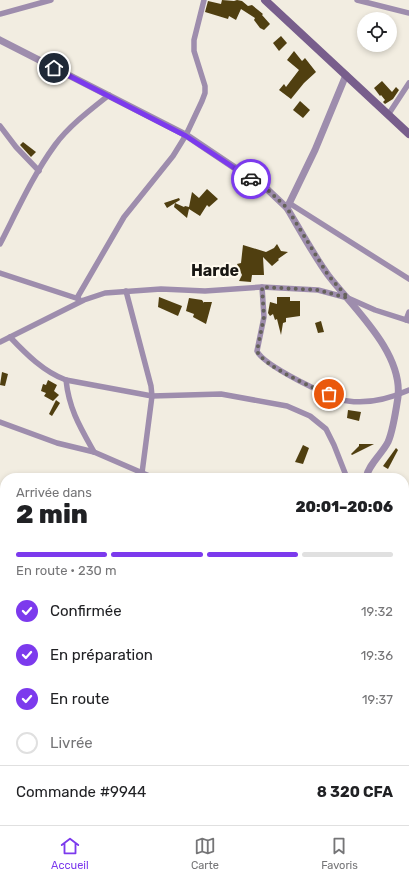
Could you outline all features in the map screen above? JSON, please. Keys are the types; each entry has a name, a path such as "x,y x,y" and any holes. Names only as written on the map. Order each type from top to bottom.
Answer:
{"main road":[{"path":"265,0 409,134"}],"street":[{"path":"0,14 51,0"},
{"path":"77,298 124,217 173,156 186,136 205,93 194,51 194,40 204,0"},
{"path":"357,0 409,12"},
{"path":"0,40 186,136 268,190 288,205 409,279"},
{"path":"288,205 315,150 346,75"},
{"path":"388,115 409,83"},
{"path":"0,244 39,171 55,145 90,110 109,95"},
{"path":"0,126 16,147 39,171"},
{"path":"288,205 328,275 348,298 385,349 396,374 398,395 389,440 381,454 371,466 368,473"},
{"path":"0,273 84,300"},
{"path":"262,287 264,317 257,351 266,361 304,384 348,402 370,401 398,395 409,390"},
{"path":"0,342 84,300 105,293 161,289 204,291 262,287 318,290 348,298 375,310 407,320 409,312"},
{"path":"0,422 57,443 94,452 142,473 152,396 151,386 126,292"},
{"path":"10,337 22,350 54,375 66,380 152,396 221,394 287,406 310,416 326,429 345,473"},
{"path":"66,380 71,408 94,452"}],"building":[{"path":"222,0 237,0 242,1 248,6 252,5 263,14 262,15 270,24 264,30 260,28 254,20 255,18 241,9 236,20 229,16 228,19 205,12 208,1 221,4"},
{"path":"281,36 287,43 279,51 273,43"},
{"path":"294,51 302,61 305,58 316,72 304,83 291,99 279,90 284,84 286,87 299,70 287,60"},
{"path":"382,81 392,92 396,87 399,90 393,99 385,104 383,102 385,100 374,88"},
{"path":"300,101 310,110 303,118 293,110"},
{"path":"23,142 36,152 31,157 20,145"},
{"path":"207,189 218,199 209,207 207,205 200,216 189,209 187,218 174,207 175,203 184,207 189,207 192,192 199,198"},
{"path":"179,198 180,200 167,208 164,203"},
{"path":"277,244 281,251 288,252 278,259 279,260 272,266 263,257 264,275 252,275 251,282 239,281 242,275 237,264 241,263 243,245 266,252 274,248"},
{"path":"159,297 182,306 178,316 158,307"},
{"path":"277,297 290,297 290,301 300,301 300,316 286,318 286,322 283,323 281,335 277,319 275,320 273,314 270,316 268,313 270,302 277,304"},
{"path":"189,298 202,300 204,303 212,302 206,324 193,317 194,314 186,311"},
{"path":"321,321 324,332 318,333 315,323"},
{"path":"2,372 8,374 5,386 0,385"},
{"path":"48,380 57,385 54,391 59,395 53,401 44,396 46,393 41,391 43,384 46,385"},
{"path":"56,400 60,403 52,416 49,414"},
{"path":"348,410 361,412 359,421 347,418"},
{"path":"359,444 374,444 352,455 351,454 359,446"},
{"path":"303,445 309,448 303,464 295,462"},
{"path":"396,448 398,450 388,469 383,466"}],"way so far":[{"path":"251,179 268,190 287,208 328,275 348,298 318,290 262,287 264,317 257,351 266,361 304,384 329,394"}],"district":[{"name":"Harde","path":"215,270"}],"route":[{"path":"54,68 186,136 251,179"}]}
